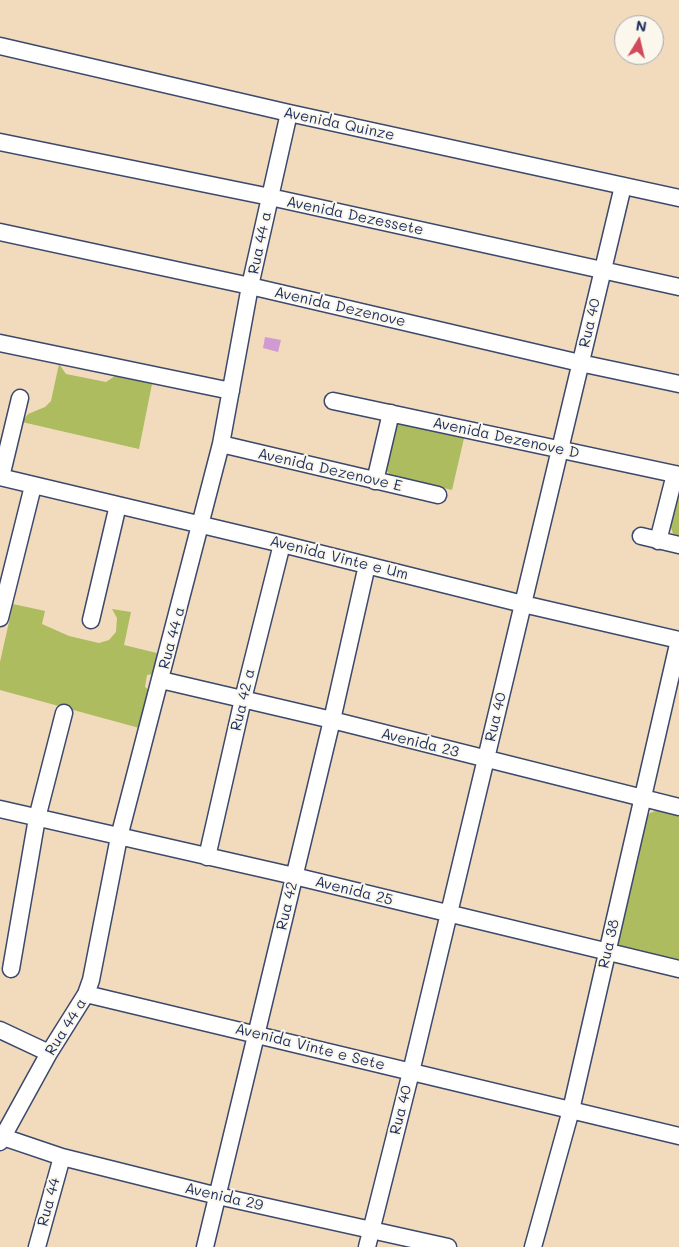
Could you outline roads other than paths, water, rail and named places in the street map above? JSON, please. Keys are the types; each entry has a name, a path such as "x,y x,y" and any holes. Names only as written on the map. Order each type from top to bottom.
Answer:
{"street":[{"name":"Avenida Quinze","path":"0,46 289,113 679,198"},
{"name":"Rua 44 a","path":"1,1139 49,1053 86,994 119,838 202,525 221,444 250,286 289,113"},
{"name":"Avenida Dezessete","path":"0,142 270,197 679,287"},
{"name":"Rua 40","path":"367,1247 411,1072 623,186"},
{"name":"Avenida Dezenove","path":"0,232 250,286 580,363 679,384"},
{"path":"0,343 232,391"},
{"path":"0,477 20,398"},
{"name":"Avenida Dezenove D","path":"333,401 677,474"},
{"path":"375,481 391,413"},
{"name":"Avenida Dezenove E","path":"221,444 438,495"},
{"path":"658,540 677,474"},
{"name":"Avenida Vinte e Um","path":"0,477 679,640"},
{"path":"0,618 33,486"},
{"path":"91,620 118,504"},
{"path":"640,536 679,545"},
{"name":"Rua 42 a","path":"207,857 243,699 282,544"},
{"name":"Rua 42","path":"205,1247 332,720 367,566"},
{"name":"Rua 38","path":"533,1247 571,1110 679,640"},
{"name":"Avenida 23","path":"161,680 332,720 679,807"},
{"path":"11,969 37,818 64,713"},
{"name":"Avenida 25","path":"0,809 119,838 294,876 679,969"},
{"name":"Avenida Vinte e Sete","path":"86,994 679,1136"},
{"path":"0,1030 49,1053"},
{"name":"Avenida 29","path":"1,1139 62,1157 218,1196 448,1247"},
{"name":"Rua 44","path":"37,1247 62,1157"}]}
